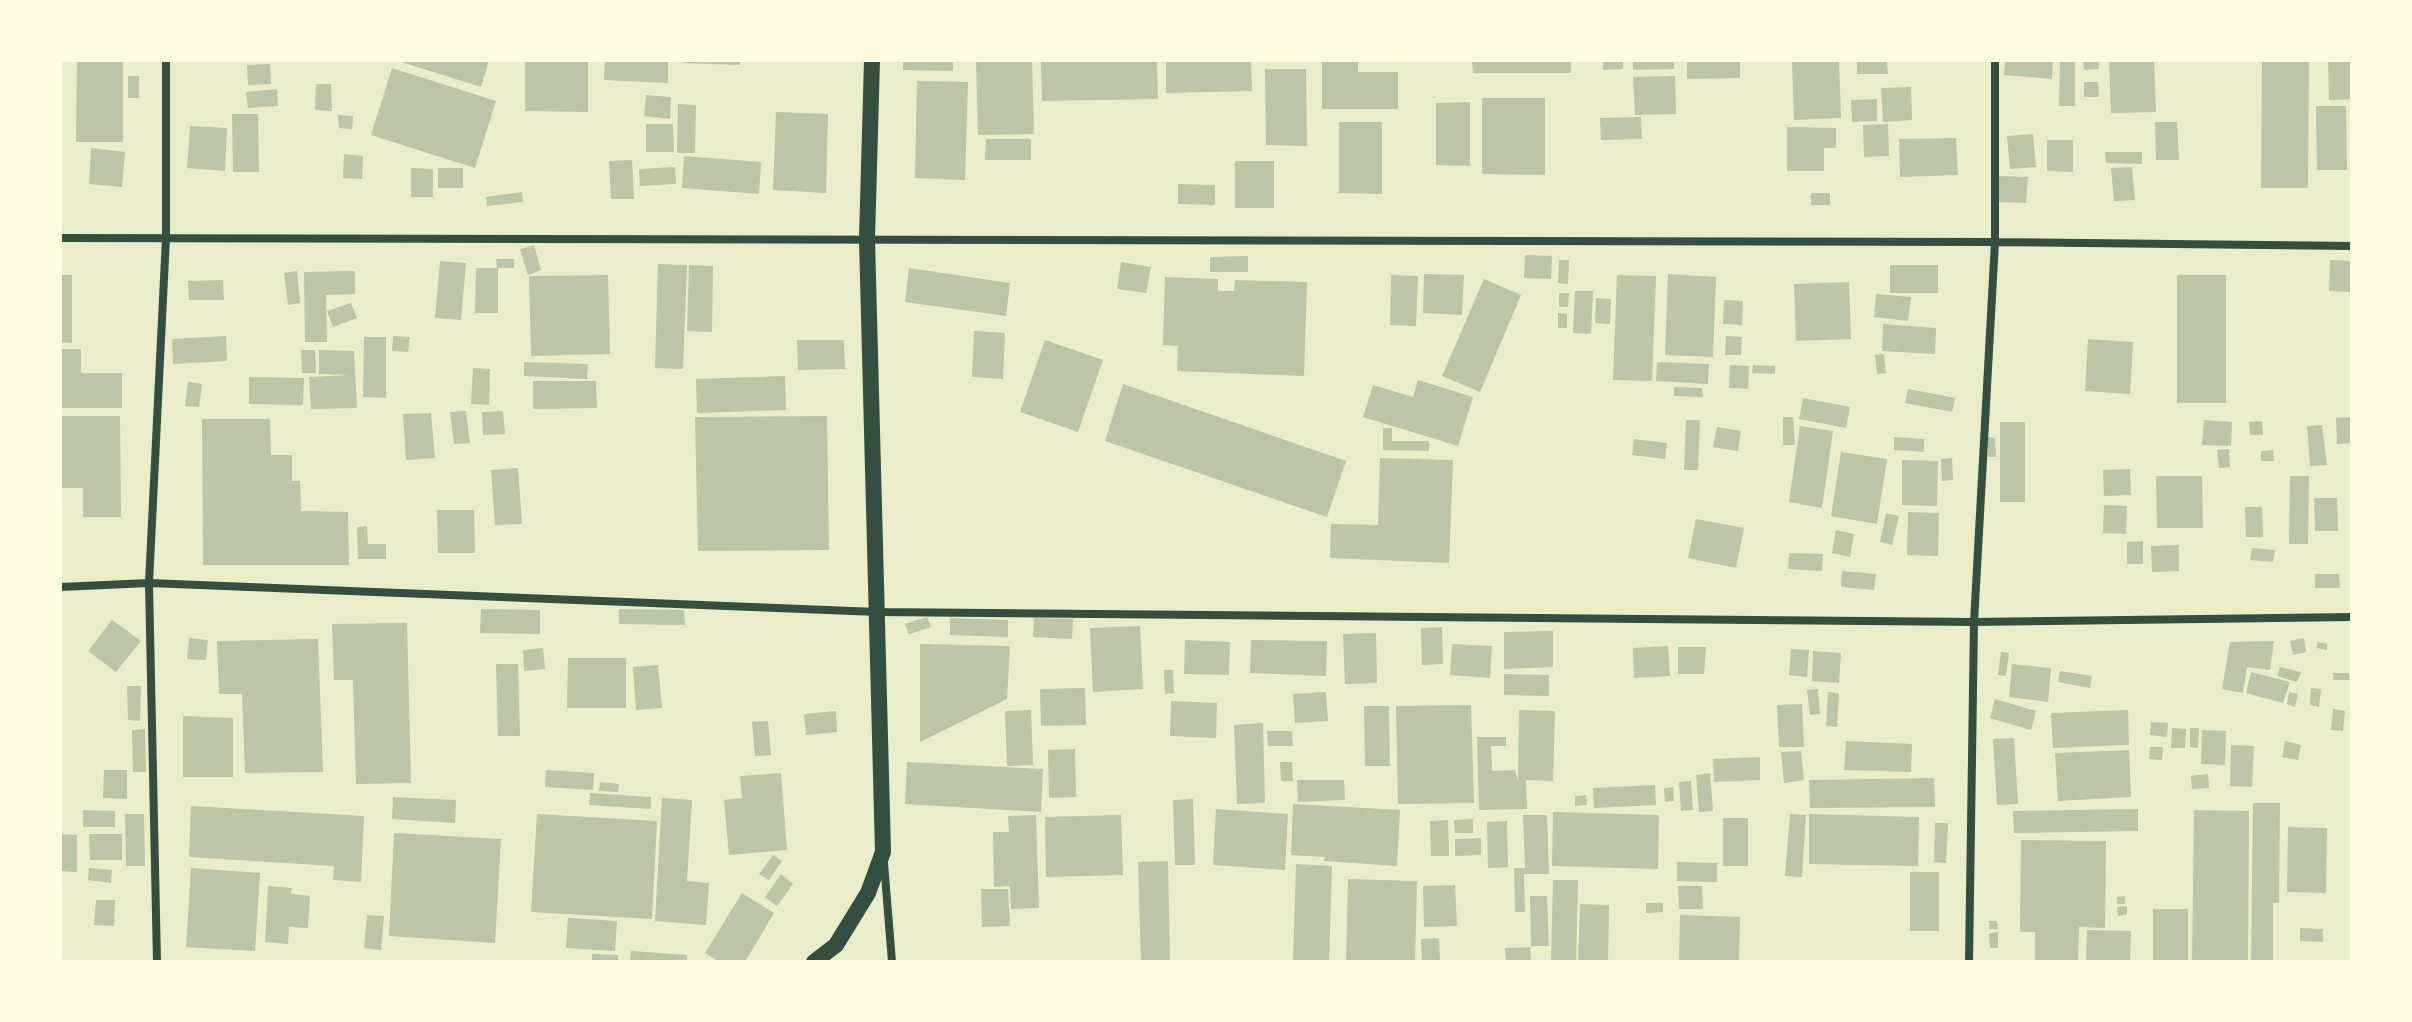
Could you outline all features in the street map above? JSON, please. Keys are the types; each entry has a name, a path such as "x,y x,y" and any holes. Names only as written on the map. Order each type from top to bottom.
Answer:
{"main road":[{"path":"814,962 836,945 868,893 883,852 867,239 872,60"}],"street":[{"path":"157,962 149,583 166,238 166,60"},
{"path":"1969,962 1974,622 1995,242 1995,60"},
{"path":"60,238 1995,242 2352,246"},
{"path":"60,587 149,583 877,612 1974,622 2352,617"},
{"path":"883,852 892,962"}],"building":[{"path":"77,60 123,60 123,142 76,142"},
{"path":"395,60 489,60 481,87"},
{"path":"525,60 588,60 588,112 525,111"},
{"path":"605,60 668,60 668,83 604,80"},
{"path":"683,60 740,60 740,65 683,63"},
{"path":"903,60 953,60 953,71 903,70"},
{"path":"976,60 1032,60 1034,134 978,135"},
{"path":"1041,60 1157,60 1158,99 1042,101"},
{"path":"1166,60 1251,60 1252,91 1166,93"},
{"path":"1322,60 1358,60 1358,72 1398,72 1398,109 1322,109"},
{"path":"1472,60 1571,60 1571,73 1473,73"},
{"path":"1603,60 1623,60 1623,69 1603,70"},
{"path":"1633,60 1674,60 1674,69 1633,70"},
{"path":"1687,60 1740,60 1740,78 1687,79"},
{"path":"1792,60 1839,60 1841,118 1794,120"},
{"path":"1857,60 1887,60 1888,74 1857,74"},
{"path":"2005,60 2053,60 2052,79 2004,75"},
{"path":"2060,60 2075,60 2075,106 2059,106"},
{"path":"2083,60 2098,60 2099,69 2084,70"},
{"path":"2109,60 2154,60 2156,112 2111,113"},
{"path":"2262,60 2309,60 2308,188 2261,188"},
{"path":"2328,60 2352,60 2352,99 2329,100"},
{"path":"270,64 271,84 248,85 247,65"},
{"path":"392,68 496,101 475,168 371,135"},
{"path":"1265,69 1306,69 1307,146 1266,145"},
{"path":"128,76 139,76 139,98 128,98"},
{"path":"1675,76 1676,114 1635,115 1633,77"},
{"path":"917,81 968,82 965,180 915,178"},
{"path":"2084,82 2098,82 2099,97 2084,97"},
{"path":"316,84 331,84 332,111 315,110"},
{"path":"1911,87 1912,120 1883,122 1881,88"},
{"path":"277,89 278,106 248,108 246,92"},
{"path":"646,95 671,97 670,119 644,116"},
{"path":"1482,98 1545,98 1545,175 1482,174"},
{"path":"1877,99 1877,121 1852,122 1851,100"},
{"path":"1470,102 1470,166 1436,165 1436,103"},
{"path":"678,104 696,105 695,153 677,153"},
{"path":"2316,106 2346,106 2347,170 2317,170"},
{"path":"776,112 828,114 826,193 773,190"},
{"path":"232,114 258,114 259,172 233,172"},
{"path":"338,115 353,116 352,129 339,128"},
{"path":"1641,117 1642,139 1601,140 1600,118"},
{"path":"1339,122 1382,122 1382,194 1339,193"},
{"path":"2155,122 2177,122 2179,160 2156,160"},
{"path":"646,124 673,124 674,152 646,152"},
{"path":"1888,124 1889,156 1864,157 1863,125"},
{"path":"190,126 227,128 225,171 187,168"},
{"path":"1787,127 1836,128 1836,148 1824,148 1824,171 1787,171"},
{"path":"2033,134 2036,167 2010,169 2007,136"},
{"path":"1956,138 1958,175 1900,177 1899,139"},
{"path":"986,139 1031,139 1031,160 985,160"},
{"path":"2047,140 2073,140 2073,172 2047,171"},
{"path":"91,148 125,152 122,187 89,184"},
{"path":"2105,152 2142,152 2142,164 2106,163"},
{"path":"344,154 363,156 362,179 343,178"},
{"path":"684,156 761,162 759,194 682,188"},
{"path":"632,160 634,199 611,199 609,161"},
{"path":"1235,161 1274,161 1274,208 1235,208"},
{"path":"675,167 676,184 640,186 639,169"},
{"path":"2132,167 2135,200 2114,201 2111,168"},
{"path":"411,168 433,169 433,197 411,197"},
{"path":"438,168 463,168 463,188 438,188"},
{"path":"1999,176 2028,177 2026,203 1998,202"},
{"path":"1178,184 1215,185 1215,205 1178,204"},
{"path":"522,192 523,202 487,206 486,197"},
{"path":"1811,193 1830,193 1830,205 1811,205"},
{"path":"534,245 541,270 528,275 520,249"},
{"path":"1525,255 1552,256 1551,279 1524,278"},
{"path":"1248,256 1248,272 1210,272 1210,257"},
{"path":"496,259 514,259 514,268 497,268"},
{"path":"1559,260 1569,260 1568,284 1558,283"},
{"path":"2330,260 2352,261 2352,292 2329,291"},
{"path":"440,261 466,263 461,320 435,318"},
{"path":"1121,262 1151,267 1146,293 1117,289"},
{"path":"658,264 687,265 683,369 655,368"},
{"path":"689,265 713,266 712,332 687,331"},
{"path":"1890,265 1938,265 1938,293 1890,293"},
{"path":"476,268 498,268 498,313 475,313"},
{"path":"909,268 1010,283 1006,316 905,302"},
{"path":"297,271 300,303 288,305 284,273"},
{"path":"355,271 355,294 326,295 327,342 305,342 304,272"},
{"path":"1424,274 1464,275 1462,315 1423,313"},
{"path":"1668,274 1716,277 1713,357 1665,355"},
{"path":"60,275 72,275 72,343 60,342"},
{"path":"608,275 610,354 531,356 529,276"},
{"path":"1391,275 1418,276 1416,326 1390,325"},
{"path":"1617,275 1656,276 1652,381 1613,380"},
{"path":"2177,275 2226,275 2226,403 2177,403"},
{"path":"1165,277 1218,279 1218,291 1234,291 1235,280 1307,282 1304,376 1177,371 1178,346 1163,345"},
{"path":"1484,279 1521,295 1480,392 1442,376"},
{"path":"223,280 224,300 189,300 188,281"},
{"path":"1849,282 1851,339 1796,341 1794,284"},
{"path":"1575,291 1593,291 1591,334 1573,333"},
{"path":"1559,293 1569,293 1568,307 1559,307"},
{"path":"1876,294 1911,297 1908,321 1874,317"},
{"path":"1596,298 1611,299 1610,324 1595,323"},
{"path":"1724,300 1743,301 1742,325 1723,324"},
{"path":"351,303 357,318 333,327 327,311"},
{"path":"1558,313 1567,314 1567,328 1558,328"},
{"path":"1883,324 1936,328 1935,354 1882,351"},
{"path":"974,331 1005,333 1003,379 972,377"},
{"path":"226,336 227,361 173,364 172,339"},
{"path":"393,336 410,337 408,352 392,351"},
{"path":"1726,336 1742,337 1741,355 1725,355"},
{"path":"364,337 386,337 386,398 363,397"},
{"path":"2088,339 2133,342 2130,394 2085,391"},
{"path":"797,340 844,340 845,369 798,370"},
{"path":"1045,340 1103,360 1078,432 1020,412"},
{"path":"60,349 81,349 81,373 122,373 122,408 60,408"},
{"path":"301,350 315,350 316,373 302,373"},
{"path":"319,350 354,351 357,408 311,409 309,377 349,375 319,374"},
{"path":"1884,354 1886,373 1877,374 1875,355"},
{"path":"524,362 588,364 587,379 524,376"},
{"path":"1657,362 1709,364 1708,384 1656,381"},
{"path":"1730,365 1749,366 1748,389 1729,388"},
{"path":"1753,365 1775,366 1775,374 1752,373"},
{"path":"473,368 490,369 489,405 471,404"},
{"path":"785,376 786,410 697,413 696,379"},
{"path":"249,377 304,378 303,405 249,404"},
{"path":"1418,380 1473,397 1458,446 1363,417 1373,385 1413,397"},
{"path":"533,381 596,381 597,408 533,409"},
{"path":"188,382 202,384 199,407 185,406"},
{"path":"1123,384 1346,461 1327,517 1105,441"},
{"path":"1674,387 1702,388 1703,397 1674,396"},
{"path":"1908,389 1955,398 1952,412 1905,403"},
{"path":"1803,398 1850,407 1846,428 1799,419"},
{"path":"466,411 470,443 454,444 450,412"},
{"path":"503,411 505,434 483,435 482,412"},
{"path":"431,413 435,458 406,460 403,414"},
{"path":"60,416 120,416 121,517 83,517 83,488 60,488"},
{"path":"827,416 829,550 698,551 695,417"},
{"path":"1783,417 1793,417 1795,445 1783,445"},
{"path":"2352,417 2352,443 2337,444 2336,418"},
{"path":"202,419 270,419 271,455 292,455 292,481 300,481 301,511 348,512 349,565 203,565"},
{"path":"1686,420 1700,420 1698,470 1684,470"},
{"path":"2204,420 2232,422 2231,446 2202,445"},
{"path":"2262,421 2263,435 2250,435 2249,422"},
{"path":"2000,422 2025,422 2025,502 2000,502"},
{"path":"2322,425 2327,465 2310,466 2307,426"},
{"path":"1800,426 1833,431 1822,508 1789,502"},
{"path":"1717,427 1741,431 1738,451 1713,447"},
{"path":"1383,428 1392,428 1392,441 1429,441 1429,451 1383,450"},
{"path":"1894,437 1924,439 1924,452 1894,450"},
{"path":"1988,437 1995,438 1996,457 1988,457"},
{"path":"1634,439 1667,443 1665,459 1632,455"},
{"path":"2229,449 2230,467 2219,468 2217,450"},
{"path":"2273,450 2274,461 2261,461 2261,451"},
{"path":"1841,452 1887,459 1877,524 1831,516"},
{"path":"1380,458 1453,460 1449,563 1330,558 1331,524 1378,525"},
{"path":"1952,458 1953,480 1942,481 1941,459"},
{"path":"1902,460 1938,461 1937,506 1902,505"},
{"path":"518,468 522,524 495,525 491,470"},
{"path":"2130,469 2131,495 2104,496 2103,470"},
{"path":"2156,476 2202,476 2203,528 2157,528"},
{"path":"2290,476 2309,476 2308,544 2289,544"},
{"path":"2314,498 2337,498 2338,531 2315,531"},
{"path":"2104,505 2127,506 2126,534 2103,533"},
{"path":"2245,507 2262,507 2263,537 2246,537"},
{"path":"437,510 474,510 475,553 438,553"},
{"path":"1908,512 1939,513 1938,556 1907,555"},
{"path":"1886,513 1899,516 1892,545 1880,542"},
{"path":"1696,519 1744,528 1736,568 1688,558"},
{"path":"367,526 368,544 386,544 386,559 358,559 357,527"},
{"path":"1836,530 1854,534 1850,557 1832,553"},
{"path":"2143,541 2143,564 2127,564 2127,542"},
{"path":"2179,545 2179,571 2152,572 2151,546"},
{"path":"2252,548 2275,550 2273,562 2250,560"},
{"path":"1789,553 1823,554 1822,571 1788,569"},
{"path":"1842,571 1876,574 1874,590 1841,587"},
{"path":"2315,574 2339,574 2340,588 2315,588"},
{"path":"481,609 540,610 540,634 480,633"},
{"path":"619,609 684,610 685,625 619,624"},
{"path":"927,617 931,627 909,634 905,624"},
{"path":"950,618 1008,620 1008,637 950,635"},
{"path":"1034,618 1073,619 1072,639 1033,637"},
{"path":"112,620 141,641 116,672 88,651"},
{"path":"407,623 411,783 356,784 353,680 334,680 332,624"},
{"path":"1140,626 1143,689 1093,692 1090,628"},
{"path":"1442,627 1443,664 1422,665 1421,628"},
{"path":"1553,631 1553,667 1504,669 1504,632"},
{"path":"1376,633 1377,683 1345,684 1343,634"},
{"path":"189,638 208,640 206,660 187,659"},
{"path":"2304,638 2306,652 2293,655 2290,641"},
{"path":"318,639 323,772 245,773 242,694 219,694 217,641"},
{"path":"1185,640 1230,642 1229,675 1184,674"},
{"path":"1251,640 1327,641 1326,676 1250,673"},
{"path":"2274,641 2270,670 2247,667 2243,693 2222,689 2230,642"},
{"path":"2317,642 2327,644 2327,650 2317,648"},
{"path":"920,644 1010,646 1007,699 920,742"},
{"path":"1452,644 1492,646 1490,678 1450,675"},
{"path":"1668,646 1670,676 1634,678 1633,648"},
{"path":"1678,647 1706,647 1704,674 1678,674"},
{"path":"543,648 545,669 524,671 523,650"},
{"path":"1791,649 1809,650 1807,677 1789,675"},
{"path":"1813,651 1841,653 1839,683 1812,681"},
{"path":"2001,652 2009,653 2006,676 1998,675"},
{"path":"568,658 626,658 626,708 567,708"},
{"path":"496,664 518,664 520,736 498,736"},
{"path":"2012,664 2051,668 2048,702 2009,697"},
{"path":"658,665 662,708 636,710 633,667"},
{"path":"2280,667 2301,672 2297,682 2277,676"},
{"path":"1164,670 1173,670 1174,693 1165,694"},
{"path":"2060,671 2092,676 2090,688 2058,682"},
{"path":"2251,672 2290,682 2283,703 2246,693"},
{"path":"2333,673 2349,673 2349,680 2333,680"},
{"path":"1504,674 1549,675 1549,696 1504,695"},
{"path":"127,686 141,686 140,721 128,720"},
{"path":"1085,688 1086,725 1041,726 1040,689"},
{"path":"2311,688 2321,689 2319,707 2310,705"},
{"path":"1818,689 1820,714 1810,715 1807,690"},
{"path":"1326,692 1328,721 1295,723 1293,694"},
{"path":"1828,692 1839,693 1837,727 1826,726"},
{"path":"2289,692 2298,694 2295,707 2287,704"},
{"path":"1995,699 2036,711 2031,730 1990,718"},
{"path":"1171,701 1217,703 1216,738 1170,736"},
{"path":"1802,704 1804,747 1779,747 1777,705"},
{"path":"1471,705 1474,803 1398,804 1396,706"},
{"path":"1364,706 1389,706 1390,766 1365,766"},
{"path":"2333,709 2345,711 2343,731 2331,730"},
{"path":"1031,710 1033,765 1007,766 1005,711"},
{"path":"1519,710 1555,711 1553,781 1526,780 1527,809 1479,810 1477,737 1506,737 1506,746 1491,746 1492,771 1515,770 1518,781"},
{"path":"2128,710 2129,745 2053,748 2051,713"},
{"path":"836,711 837,732 806,735 804,714"},
{"path":"183,716 233,718 233,777 183,777"},
{"path":"768,721 771,755 755,756 752,722"},
{"path":"2151,722 2168,723 2167,737 2150,735"},
{"path":"1263,723 1265,803 1237,804 1234,725"},
{"path":"2172,728 2186,729 2185,748 2171,748"},
{"path":"2190,728 2199,728 2198,748 2190,747"},
{"path":"145,729 146,772 133,772 132,730"},
{"path":"2202,730 2226,731 2225,765 2201,764"},
{"path":"1267,731 1292,731 1293,746 1268,746"},
{"path":"2014,738 2018,804 1997,805 1993,739"},
{"path":"1846,741 1912,744 1911,772 1844,770"},
{"path":"2285,741 2301,745 2298,760 2282,757"},
{"path":"2231,745 2254,746 2252,787 2230,786"},
{"path":"2150,747 2163,747 2162,760 2149,759"},
{"path":"1075,749 1076,797 1049,798 1048,750"},
{"path":"2129,750 2131,797 2058,801 2055,753"},
{"path":"1801,751 1804,780 1784,783 1781,752"},
{"path":"1760,757 1760,780 1714,782 1713,759"},
{"path":"907,762 1043,769 1041,812 905,804"},
{"path":"1280,762 1292,762 1293,781 1281,781"},
{"path":"104,770 127,770 127,799 103,798"},
{"path":"546,770 594,773 593,790 545,787"},
{"path":"781,773 787,850 729,855 724,800 742,798 740,776"},
{"path":"1710,773 1713,811 1699,812 1696,775"},
{"path":"2208,774 2209,788 2192,789 2191,776"},
{"path":"1934,778 1935,807 1810,808 1809,780"},
{"path":"1297,780 1344,780 1345,800 1298,802"},
{"path":"1691,781 1693,810 1681,811 1679,782"},
{"path":"600,782 619,784 618,792 599,791"},
{"path":"1655,785 1656,805 1594,808 1593,788"},
{"path":"1673,787 1674,801 1665,802 1664,788"},
{"path":"590,793 651,797 651,809 589,805"},
{"path":"1586,795 1587,805 1575,806 1575,796"},
{"path":"393,797 456,800 455,823 392,819"},
{"path":"662,798 692,800 687,881 709,883 706,925 655,921"},
{"path":"1193,799 1195,865 1175,865 1173,800"},
{"path":"2253,803 2280,803 2279,903 2273,903 2273,962 2251,962"},
{"path":"1293,804 1400,810 1397,866 1324,861 1325,857 1291,855"},
{"path":"191,806 364,816 361,882 333,880 334,866 189,857"},
{"path":"1216,809 1288,814 1285,870 1213,865"},
{"path":"2138,809 2138,831 2014,833 2013,811"},
{"path":"83,810 115,811 115,827 83,827"},
{"path":"2194,810 2249,811 2248,962 2192,962"},
{"path":"1553,812 1659,815 1658,869 1552,866"},
{"path":"125,814 144,814 145,866 126,866"},
{"path":"537,814 657,821 652,919 531,912"},
{"path":"1790,814 1806,815 1802,877 1785,876"},
{"path":"1809,814 1919,817 1918,866 1809,864"},
{"path":"1036,815 1039,908 1011,909 1010,886 994,887 993,832 1009,832 1008,816"},
{"path":"1121,815 1123,875 1046,877 1045,817"},
{"path":"1523,815 1547,815 1549,874 1524,874 1525,912 1515,912 1514,868 1525,868"},
{"path":"1723,818 1748,818 1748,866 1723,866"},
{"path":"1473,819 1473,833 1455,833 1454,820"},
{"path":"1448,820 1449,856 1431,856 1430,821"},
{"path":"1507,821 1508,867 1488,868 1487,822"},
{"path":"1935,823 1948,823 1946,863 1934,862"},
{"path":"2288,827 2327,828 2326,893 2287,892"},
{"path":"394,833 501,839 495,943 389,936"},
{"path":"60,834 77,835 77,872 60,871"},
{"path":"89,834 122,834 122,860 90,860"},
{"path":"1481,838 1481,855 1455,856 1455,839"},
{"path":"2021,840 2106,841 2105,928 2079,927 2078,962 2035,962 2035,932 2020,932"},
{"path":"773,855 782,861 769,880 759,874"},
{"path":"1168,861 1170,962 1141,962 1138,862"},
{"path":"1677,862 1717,863 1717,882 1677,881"},
{"path":"1296,864 1332,866 1329,962 1293,962"},
{"path":"89,868 112,870 111,883 88,880"},
{"path":"191,868 260,873 255,951 186,947"},
{"path":"1910,872 1939,872 1939,931 1910,931"},
{"path":"781,874 793,884 777,906 765,897"},
{"path":"1348,879 1417,881 1415,962 1346,962"},
{"path":"1553,880 1578,880 1576,962 1551,962"},
{"path":"1455,885 1457,926 1424,927 1423,886"},
{"path":"268,886 292,888 291,894 310,896 308,928 289,927 288,944 265,942"},
{"path":"1678,886 1702,886 1703,909 1679,909"},
{"path":"981,889 1008,889 1010,926 982,927"},
{"path":"742,893 774,913 745,962 719,962 705,953"},
{"path":"1530,896 1547,896 1549,946 1531,946"},
{"path":"2125,896 2125,904 2117,904 2117,897"},
{"path":"96,900 115,900 114,926 94,925"},
{"path":"1646,903 1663,903 1663,912 1646,913"},
{"path":"1580,904 1609,905 1608,962 1578,962"},
{"path":"2127,906 2127,915 2118,916 2117,907"},
{"path":"2153,909 2188,909 2188,962 2153,962"},
{"path":"367,915 384,916 381,950 364,948"},
{"path":"1680,915 1740,917 1739,962 1679,962"},
{"path":"568,918 617,921 615,951 566,948"},
{"path":"1989,921 1997,921 1998,929 1989,929"},
{"path":"2300,928 2323,929 2323,942 2300,941"},
{"path":"2087,930 2131,931 2130,962 2086,962"},
{"path":"1998,932 1998,948 1990,948 1989,933"},
{"path":"1439,938 1440,960 1422,961 1421,939"},
{"path":"1530,947 1531,962 1506,962 1505,948"},
{"path":"631,951 687,955 687,962 630,962"},
{"path":"592,954 618,955 618,962 592,962"}]}
